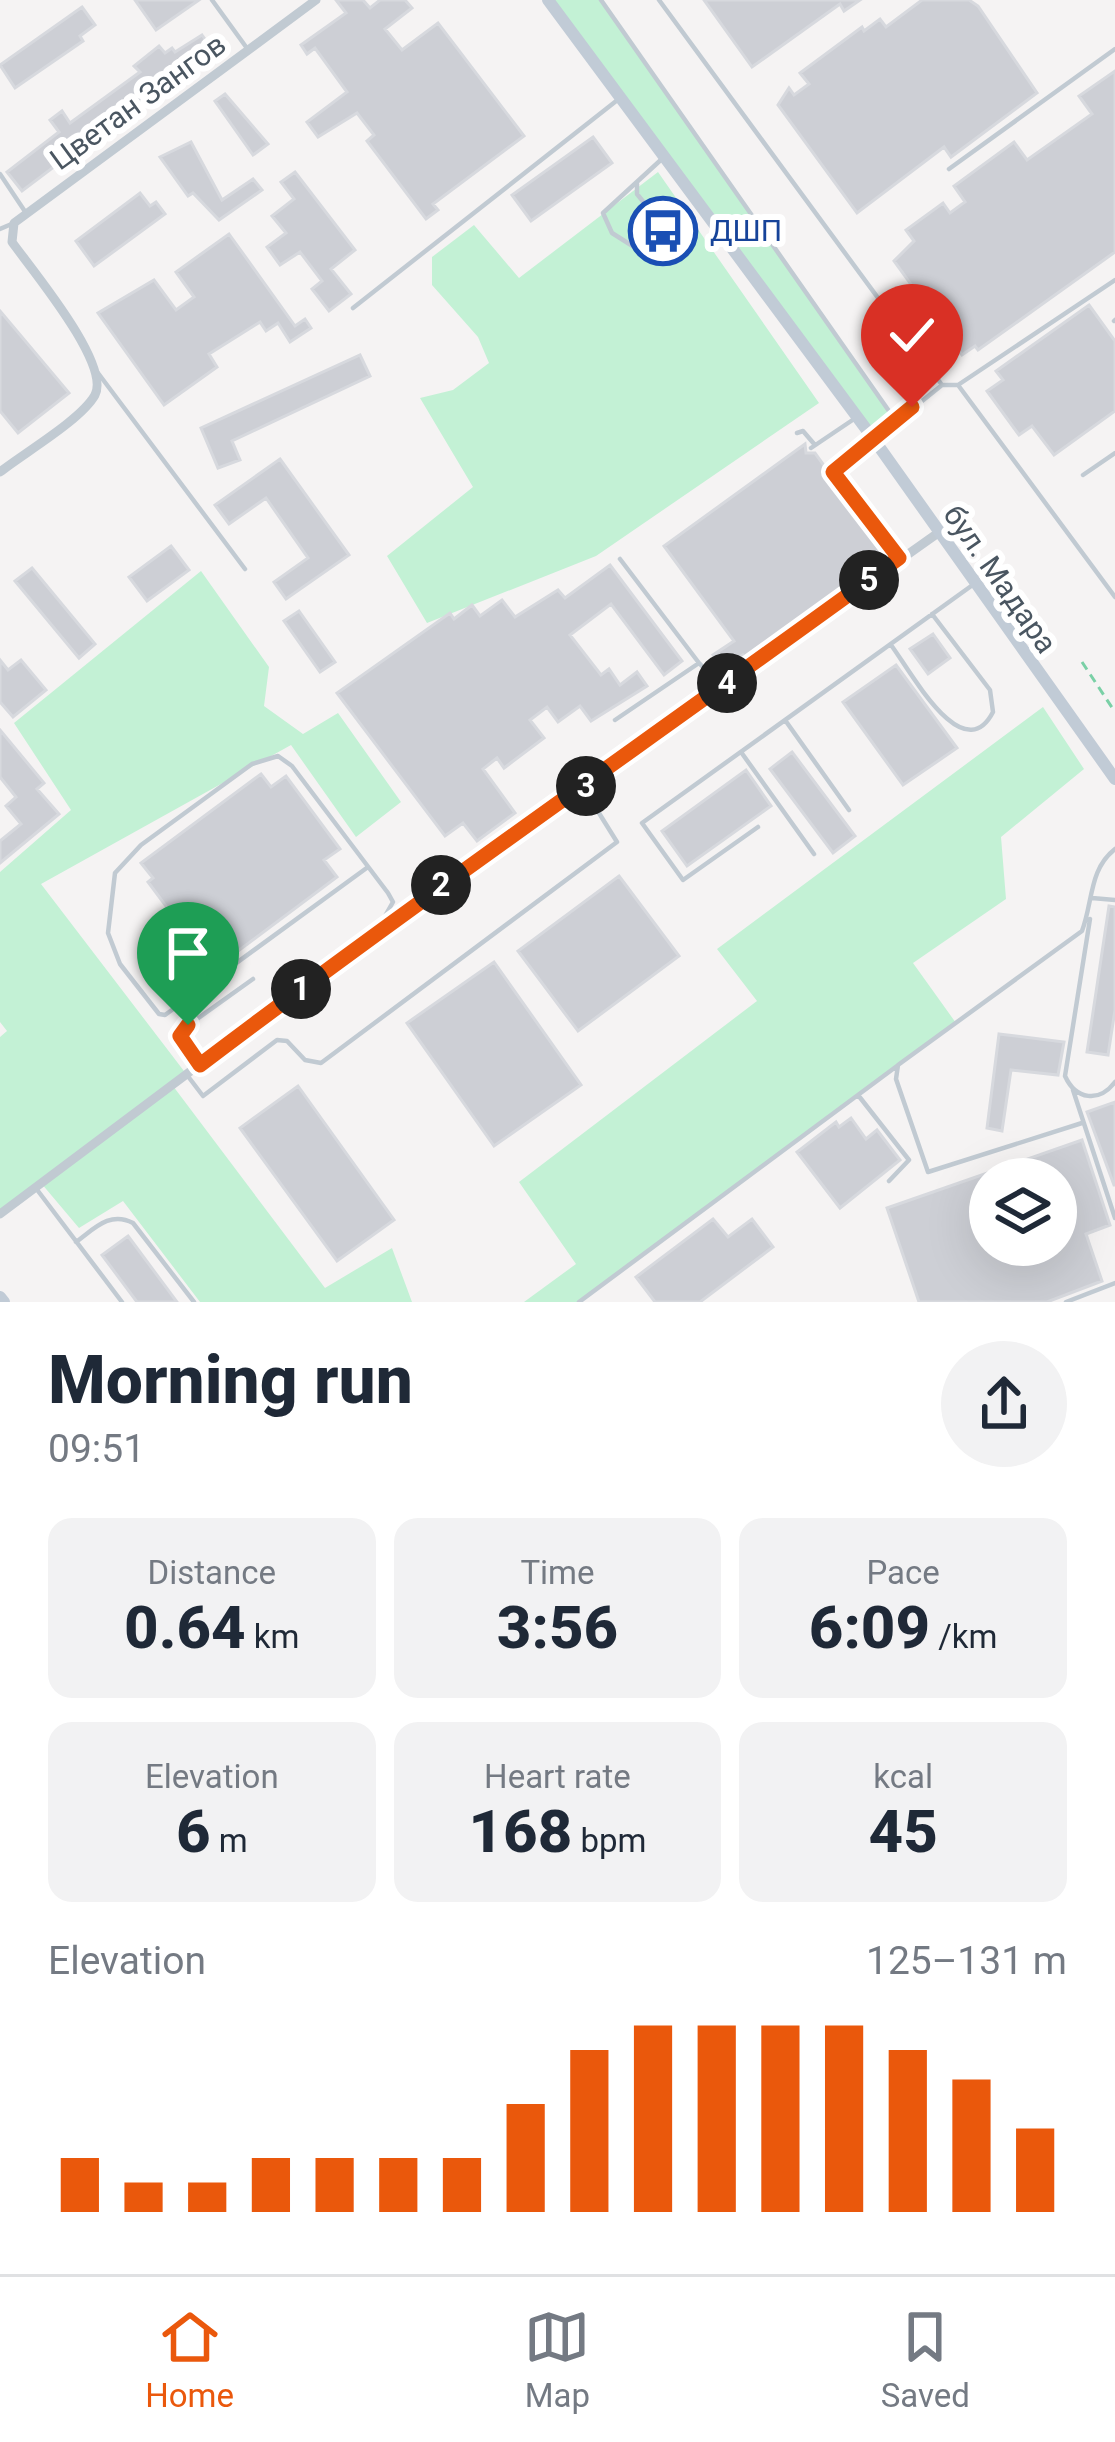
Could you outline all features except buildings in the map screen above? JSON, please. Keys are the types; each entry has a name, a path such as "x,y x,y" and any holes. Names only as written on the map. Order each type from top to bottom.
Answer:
{"main road":[{"name":"бул. Мадара","path":"548,0 857,417 1115,779"}],"street":[{"name":"Цветан Зангов","path":"14,223 316,0"},
{"path":"0,472 87,406 98,385 98,373 13,242 14,223"},
{"path":"0,1214 373,934 938,533"}],"lane":[{"path":"212,0 249,51"},
{"path":"601,0 896,421"},
{"path":"659,0 942,385"},
{"path":"949,169 1115,49"},
{"path":"353,308 620,98"},
{"path":"637,184 637,194 663,226 657,245 642,252 612,233 602,217 607,205 664,157"},
{"path":"0,174 26,213"},
{"path":"0,229 14,223"},
{"path":"899,558 833,472 942,385 958,385 1115,280"},
{"path":"98,373 244,569"},
{"path":"958,385 1115,597"},
{"path":"797,433 802,431 813,447 857,417"},
{"path":"1082,475 1115,453"},
{"path":"620,560 722,687"},
{"path":"758,827 682,880 642,823 974,584"},
{"path":"891,644 953,726 970,731 986,724 994,712 990,690 932,614"},
{"path":"615,721 699,663"},
{"path":"785,720 849,809"},
{"path":"741,752 814,854"},
{"path":"368,867 165,1015 120,964 108,933 110,898 122,863 264,758 278,756 292,766 368,867 393,902 373,934"},
{"path":"187,1075 203,1096 277,1040 287,1041 305,1060 321,1063 616,842 584,788"},
{"path":"1115,849 1095,873 1064,1069 1115,1218"},
{"path":"1092,898 1115,900"},
{"path":"579,1302 1082,931 1090,907"},
{"path":"200,1065 180,1036 183,1030 254,979"},
{"path":"898,1065 896,1078 928,1172 1082,1123"},
{"path":"1072,1090 1096,1096 1115,1082"},
{"path":"858,1095 909,1160 889,1181"},
{"path":"35,1187 122,1302"},
{"path":"76,1242 108,1219 121,1216 133,1222 194,1302"},
{"path":"1066,1302 1115,1283"},
{"path":"1091,1292 1095,1302"}],"path":[{"path":"1082,662 1115,712"}],"green space":[{"path":"548,0 601,0 896,421 873,439"},
{"path":"658,172 819,403 596,556 427,623 387,556 473,487 420,398 453,390 489,363 478,337 432,285 432,257 474,225 519,278"},
{"path":"201,571 269,667 264,706 303,734 338,713 401,802 356,837 291,745 41,884 187,1075 173,1086 325,1288 392,1248 412,1302 200,1302 123,1201 79,1228 41,1183 0,1214 0,1037 7,1031 0,1022 0,872 71,810 14,723"},
{"path":"1043,707 1084,769 1001,837 1006,899 913,963 956,1023 579,1302 524,1302 576,1264 519,1182 757,1001 717,949"}],"place":[{"name":"ДШП","path":"663,231"}],"route":[{"path":"188,1025 180,1036 200,1065 395,918 584,788 899,558 833,472 912,407"}]}
